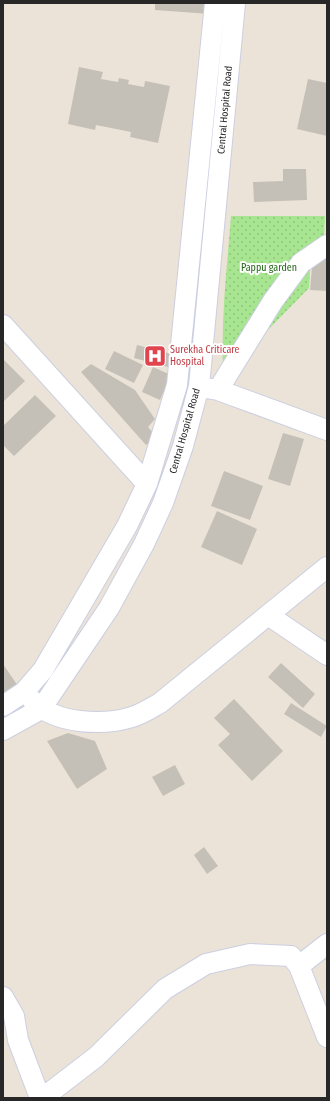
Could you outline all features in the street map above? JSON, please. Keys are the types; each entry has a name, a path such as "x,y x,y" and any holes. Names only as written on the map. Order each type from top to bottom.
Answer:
{"street":[{"name":"Central Hospital Road","path":"3,706 24,692 43,670 127,526 147,484 177,385 215,3"},
{"name":"Central Hospital Road","path":"3,730 41,709 109,608 144,544 164,503 183,446 199,386 235,3"},
{"path":"218,390 273,301 301,263 327,245"},
{"path":"3,325 147,484"},
{"path":"177,385 199,386 218,390 327,430"},
{"path":"24,692 41,709 57,716 94,722 132,717 160,703 327,566"},
{"path":"268,615 327,655"},
{"path":"298,966 327,944"},
{"path":"3,997 14,1016 18,1040 40,1098 44,1097 96,1057 165,989 206,964 250,954 291,956 298,966 327,1037"}],"green space":[{"name":"Pappu garden","path":"231,216 325,216 323,254 311,253 309,288 252,346 223,368 226,273"}],"building":[{"path":"155,3 211,3 210,14 155,10"},
{"path":"79,67 103,72 101,79 118,82 119,78 129,80 128,84 144,87 145,81 170,86 158,143 130,137 131,132 96,125 95,130 68,124"},
{"path":"308,79 327,83 327,136 297,129"},
{"path":"283,169 306,169 307,200 254,202 253,182 283,181"},
{"path":"313,256 327,257 327,291 310,290"},
{"path":"137,345 172,354 168,367 134,358"},
{"path":"114,351 143,365 134,383 105,369"},
{"path":"3,359 25,381 3,402"},
{"path":"91,364 135,390 155,419 148,427 157,437 146,445 81,372"},
{"path":"153,367 171,375 160,400 142,392"},
{"path":"35,395 56,416 14,456 3,445 3,426"},
{"path":"283,433 304,439 290,486 268,479"},
{"path":"224,471 263,486 250,520 211,506"},
{"path":"217,511 257,529 242,565 201,547"},
{"path":"281,663 315,694 303,708 268,677"},
{"path":"3,664 18,686 3,696"},
{"path":"234,699 283,751 252,781 218,745 230,734 214,718"},
{"path":"291,703 327,726 321,737 284,714"},
{"path":"68,733 95,741 107,769 77,789 47,741"},
{"path":"175,765 185,784 163,796 152,777"},
{"path":"204,847 218,866 207,874 194,855"}],"place":[{"name":"Surekha Criticare Hospital","path":"155,356"}]}
